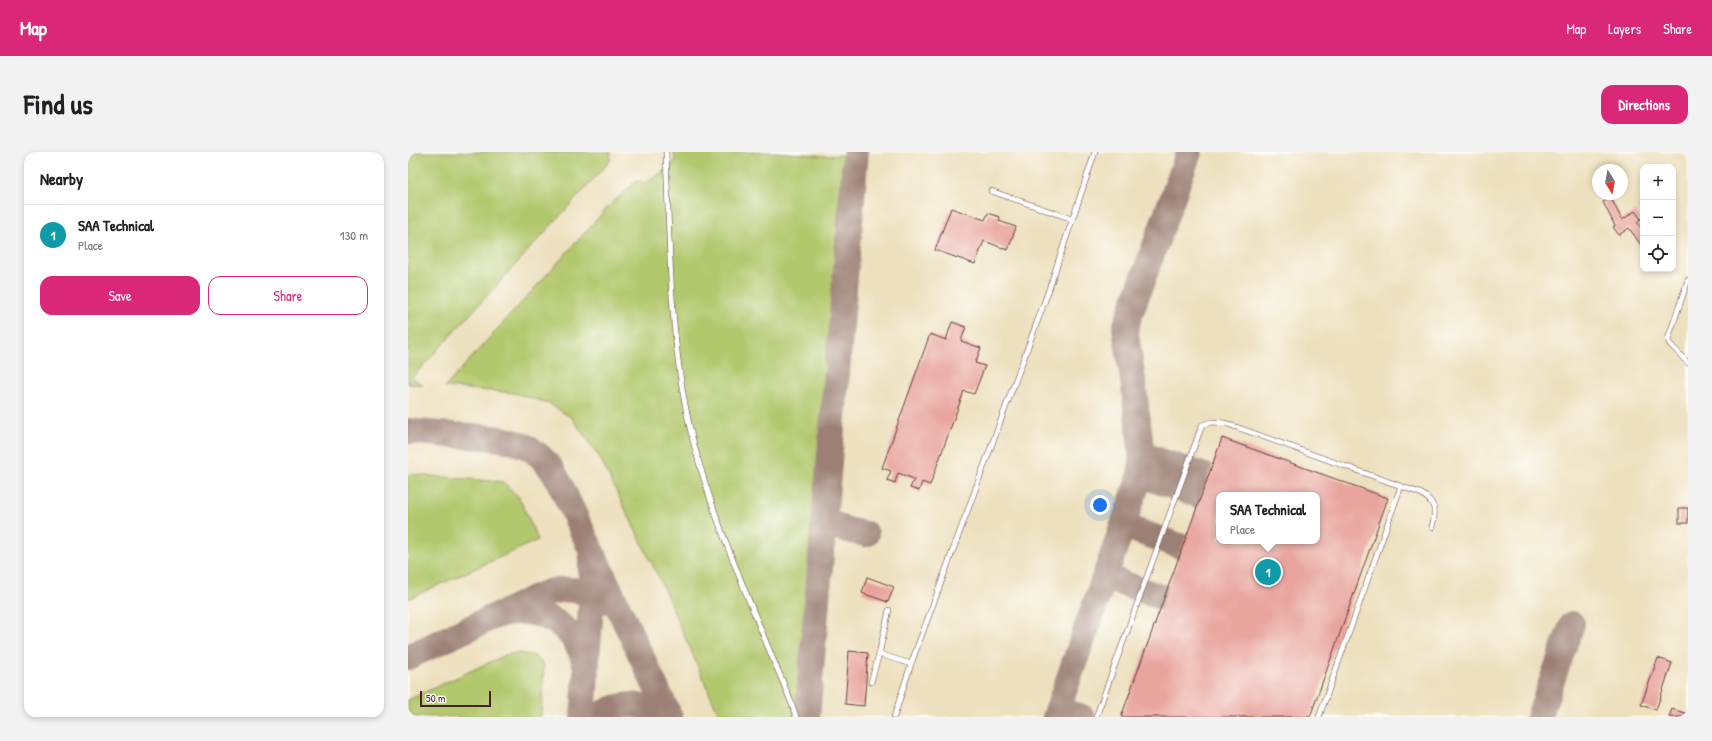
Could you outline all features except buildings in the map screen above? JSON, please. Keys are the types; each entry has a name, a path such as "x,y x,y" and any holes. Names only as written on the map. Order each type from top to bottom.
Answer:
{"lane":[{"path":"666,152 673,317 678,369 690,428 702,474 719,523 796,717"},
{"path":"894,717 911,664 1047,295 1095,152"},
{"path":"990,191 1072,219"},
{"path":"1688,280 1668,339 1669,343 1688,363"},
{"path":"1096,717 1202,425 1212,422 1225,423 1401,486 1428,498 1435,505 1432,527"},
{"path":"1319,717 1401,486"},
{"path":"871,682 889,610"},
{"path":"879,654 911,664"}],"green space":[{"path":"408,152 611,152 610,161 412,378 423,385 408,384"},
{"path":"674,152 775,152 827,156 843,155 816,496 795,717 720,717 659,578 600,458 572,418 548,403 514,393 445,387 609,206 636,181 646,183 675,163"},
{"path":"408,474 503,482 519,497 538,540 408,599"},
{"path":"518,653 535,656 544,665 541,717 408,717 408,700 505,655"}],"taxiway":[{"path":"807,717 856,152"},
{"path":"1055,717 1140,477 1142,462 1140,439 1125,328 1189,152"},
{"path":"408,431 484,437 510,441 532,450 542,458 551,468 559,482 670,717"},
{"path":"1141,454 1208,477"},
{"path":"1140,475 1201,496"},
{"path":"825,513 831,523 836,526 866,534"},
{"path":"1123,526 1183,547"},
{"path":"583,717 591,605 591,559"},
{"path":"1105,577 1164,598"},
{"path":"507,611 533,598 567,589 592,594 607,601"},
{"path":"408,657 495,616 512,612 528,612 542,615 566,630 575,642 582,656 587,672"},
{"path":"1539,717 1572,624"},
{"path":"599,717 615,708 632,705 649,708 665,717"},
{"path":"1058,709 1082,717"}],"place":[{"name":"SAA Technical","path":"1268,572"}]}
